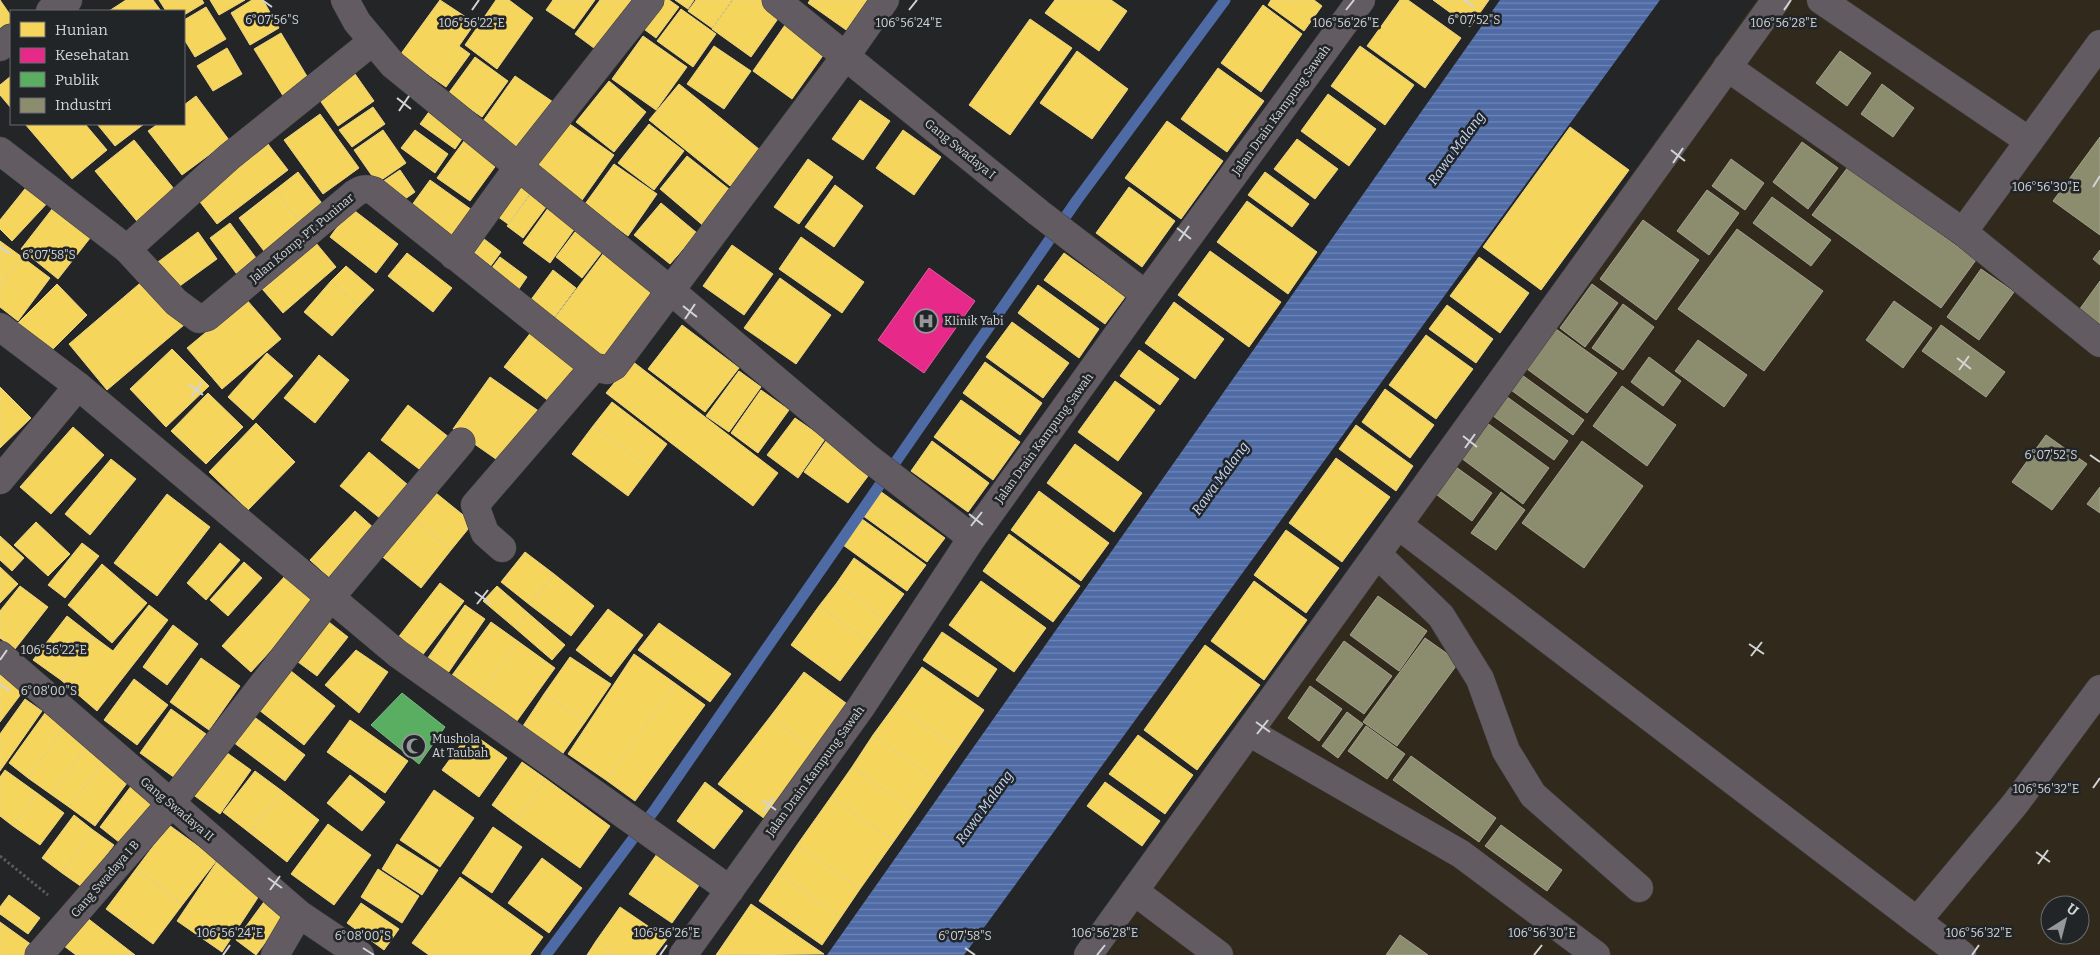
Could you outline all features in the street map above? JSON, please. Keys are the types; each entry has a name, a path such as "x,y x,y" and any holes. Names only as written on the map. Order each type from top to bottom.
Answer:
{"street":[{"path":"52,10 68,0"},
{"path":"345,0 357,22 393,65 670,290 867,457 972,538"},
{"path":"454,256 519,166 650,0"},
{"name":"Gang Swadaya I","path":"776,0 1039,212 1146,295"},
{"path":"502,548 485,533 475,505 604,366 670,290 845,57 885,0"},
{"name":"Jalan Drain Kampung Sawah","path":"683,955 861,707 972,538 1361,0"},
{"path":"1088,955 1776,0"},
{"path":"1821,0 2029,141"},
{"path":"127,249 229,157 373,41"},
{"path":"1963,232 2100,44"},
{"path":"1727,67 1963,232 2100,343"},
{"name":"Jalan Komp. PT. Puninar","path":"0,151 127,249 176,302 199,319 207,317 359,190 366,188 374,191 454,256 604,366"},
{"path":"0,327 78,386 398,654 730,890"},
{"path":"0,480 78,386"},
{"name":"Gang Swadaya I B","path":"39,955 171,803 330,598 461,442"},
{"path":"1398,525 1962,955"},
{"path":"1377,554 1441,616 1480,679 1506,751 1533,795 1638,888"},
{"name":"Gang Swadaya II","path":"0,655 299,914 360,955"},
{"path":"1917,921 2015,804 2100,689"},
{"path":"1249,732 1461,854 1596,955"},
{"path":"1134,891 1219,955"},
{"path":"275,955 299,914"}],"path":[{"path":"0,856 73,916"}],"shaded area":[{"path":"1756,0 2100,0 2100,955 1074,955"}],"water":[{"name":"Rawa Malang","path":"1500,0 1660,0 964,955 827,955"}],"building: Hunian":[{"path":"0,0 10,15 10,26 0,33"},
{"path":"126,0 153,0 160,10 111,10"},
{"path":"159,0 202,0 204,3 185,14 185,10 165,10"},
{"path":"210,0 245,0 219,15"},
{"path":"252,0 263,0 279,28 250,45 231,13"},
{"path":"440,0 475,23 459,46 470,54 446,87 400,55"},
{"path":"496,0 509,0 533,18 497,69 465,45"},
{"path":"553,0 595,0 574,29 546,10"},
{"path":"600,0 640,0 602,54 575,34"},
{"path":"655,0 669,0 679,7 656,38 637,24"},
{"path":"675,0 694,0 688,9"},
{"path":"696,0 732,0 712,28 688,11"},
{"path":"733,0 765,0 782,13 751,57 712,29"},
{"path":"810,0 872,0 849,32 808,3"},
{"path":"1055,0 1111,0 1127,11 1099,51 1045,13"},
{"path":"1271,0 1314,0 1322,6 1304,31 1268,5"},
{"path":"1400,0 1408,0 1461,38 1425,88 1367,46"},
{"path":"1433,0 1489,0 1470,27"},
{"path":"1263,5 1302,34 1261,92 1221,63"},
{"path":"206,7 226,39 195,57 185,41 185,19"},
{"path":"681,9 716,34 693,67 657,41"},
{"path":"1030,19 1072,48 1010,135 969,105"},
{"path":"785,25 824,54 792,99 753,71"},
{"path":"281,33 311,83 285,99 254,49"},
{"path":"643,36 687,67 656,110 612,79"},
{"path":"714,46 751,71 724,109 687,84"},
{"path":"1360,46 1414,85 1385,125 1331,86"},
{"path":"227,48 242,74 213,91 197,66"},
{"path":"1077,51 1128,89 1092,139 1040,103"},
{"path":"475,57 508,81 482,117 448,94"},
{"path":"1218,68 1264,101 1227,152 1181,119"},
{"path":"355,74 374,101 338,126 319,99"},
{"path":"515,76 556,104 521,152 481,124"},
{"path":"10,77 10,107 0,95 0,85"},
{"path":"609,81 646,112 614,152 576,122"},
{"path":"679,84 765,154 735,190 649,120"},
{"path":"1328,94 1376,129 1349,166 1301,131"},
{"path":"196,96 229,140 182,175 148,131 157,125 185,125 185,104"},
{"path":"860,100 890,121 863,160 832,139"},
{"path":"434,105 468,130 455,149 420,124"},
{"path":"373,107 385,124 352,147 339,130"},
{"path":"320,114 359,168 323,194 284,140"},
{"path":"564,120 614,155 580,203 530,168"},
{"path":"1167,121 1223,161 1181,219 1125,178"},
{"path":"649,124 684,151 654,190 618,163"},
{"path":"26,125 86,125 107,150 72,179"},
{"path":"98,125 143,125 115,146"},
{"path":"1570,127 1629,170 1541,290 1483,247"},
{"path":"383,130 406,163 377,183 354,150"},
{"path":"415,130 448,154 435,173 401,148"},
{"path":"903,130 941,157 914,195 876,168"},
{"path":"467,137 500,160 470,201 437,178"},
{"path":"1297,139 1338,169 1315,199 1274,169"},
{"path":"134,140 179,195 141,226 95,171"},
{"path":"268,144 288,170 217,224 197,198"},
{"path":"687,156 734,193 706,228 660,189"},
{"path":"808,159 833,177 799,224 774,207"},
{"path":"614,164 657,194 628,236 585,204"},
{"path":"400,170 415,192 398,204 382,182"},
{"path":"298,172 324,206 301,223 275,190"},
{"path":"1265,172 1309,204 1292,227 1248,195"},
{"path":"514,178 532,191 508,224 490,211"},
{"path":"32,180 52,198 12,241 0,229 0,220"},
{"path":"430,180 472,210 451,240 409,209"},
{"path":"835,185 863,206 834,247 805,227"},
{"path":"1129,187 1175,221 1142,267 1096,233"},
{"path":"275,190 301,223 264,251 239,218"},
{"path":"533,191 549,203 523,238 507,226"},
{"path":"1247,201 1317,252 1288,294 1217,242"},
{"path":"661,203 697,233 670,264 634,235"},
{"path":"56,204 94,233 58,279 21,249"},
{"path":"551,204 578,224 550,263 523,243"},
{"path":"351,208 398,244 376,273 330,237"},
{"path":"230,223 259,262 239,277 210,238"},
{"path":"578,228 605,248 582,278 556,257"},
{"path":"198,232 217,259 177,288 158,262"},
{"path":"475,232 501,252 487,271 461,252"},
{"path":"311,237 336,267 283,313 257,283"},
{"path":"801,237 864,282 842,313 779,269"},
{"path":"0,241 22,257 0,286"},
{"path":"732,245 773,274 744,315 703,286"},
{"path":"606,250 661,291 608,360 554,319"},
{"path":"1210,251 1281,302 1249,347 1178,295"},
{"path":"407,253 452,288 433,312 388,276"},
{"path":"1064,253 1125,297 1105,324 1044,280"},
{"path":"22,257 50,278 18,321 0,307 0,286"},
{"path":"500,257 527,277 516,293 488,273"},
{"path":"1479,257 1529,293 1500,333 1450,296"},
{"path":"346,266 374,290 359,306 331,281"},
{"path":"553,270 576,288 550,323 527,305"},
{"path":"780,278 831,315 796,364 744,328"},
{"path":"145,279 184,325 107,390 69,344"},
{"path":"331,281 359,306 332,336 304,312"},
{"path":"57,284 87,315 47,355 17,324"},
{"path":"1038,285 1099,329 1079,358 1018,313"},
{"path":"246,299 281,339 222,389 187,348"},
{"path":"1174,302 1224,339 1195,379 1145,343"},
{"path":"1447,305 1493,339 1476,363 1429,329"},
{"path":"1012,322 1069,363 1043,398 986,357"},
{"path":"682,325 739,368 705,412 648,369"},
{"path":"532,331 581,370 554,405 504,367"},
{"path":"1426,335 1473,369 1436,419 1389,385"},
{"path":"172,349 209,386 166,427 130,389"},
{"path":"1139,350 1179,379 1160,405 1120,376"},
{"path":"267,353 293,376 253,420 228,397"},
{"path":"319,355 349,380 315,423 284,398"},
{"path":"632,361 778,473 753,506 606,393"},
{"path":"985,362 1042,403 1020,435 963,393"},
{"path":"739,371 761,387 729,432 706,416"},
{"path":"490,377 540,412 503,464 453,429"},
{"path":"1115,381 1155,410 1118,461 1078,432"},
{"path":"0,387 31,418 0,448"},
{"path":"1385,389 1434,425 1410,458 1362,422"},
{"path":"761,390 789,410 758,453 731,433"},
{"path":"208,393 243,427 206,464 171,431"},
{"path":"961,400 1020,442 993,480 934,437"},
{"path":"612,402 667,444 649,468 593,426"},
{"path":"408,405 450,438 423,472 381,440"},
{"path":"795,418 825,439 798,478 767,455"},
{"path":"256,423 295,462 248,510 209,472"},
{"path":"1356,425 1413,466 1396,491 1339,449"},
{"path":"593,426 649,468 628,496 572,454"},
{"path":"73,427 104,455 51,514 20,487"},
{"path":"826,441 871,472 848,503 804,472"},
{"path":"932,441 989,483 968,512 911,471"},
{"path":"1075,444 1142,493 1114,532 1047,483"},
{"path":"369,452 414,490 386,523 340,486"},
{"path":"1336,458 1390,497 1342,562 1289,523"},
{"path":"111,459 136,479 90,535 65,514"},
{"path":"431,489 473,523 451,550 409,516"},
{"path":"880,491 945,538 927,562 862,515"},
{"path":"1039,491 1109,543 1081,581 1011,530"},
{"path":"167,494 210,527 157,596 114,563"},
{"path":"355,511 376,530 332,580 310,560"},
{"path":"409,516 451,550 421,588 379,554"},
{"path":"862,519 926,565 907,591 843,545"},
{"path":"36,522 70,554 48,576 14,545"},
{"path":"1286,530 1339,568 1306,613 1254,575"},
{"path":"1009,534 1080,586 1053,622 983,571"},
{"path":"0,536 24,558 12,571 0,560"},
{"path":"82,543 99,556 65,598 48,585"},
{"path":"220,543 240,560 206,600 187,583"},
{"path":"525,552 554,574 530,605 501,582"},
{"path":"854,558 904,594 885,620 836,584"},
{"path":"244,562 262,578 228,616 210,600"},
{"path":"102,564 147,603 112,643 68,605"},
{"path":"0,567 18,584 0,603"},
{"path":"554,574 594,606 571,636 530,605"},
{"path":"285,576 314,603 251,672 222,646"},
{"path":"981,581 1046,628 1014,672 949,625"},
{"path":"1254,581 1307,620 1264,680 1211,641"},
{"path":"440,583 464,601 421,657 397,639"},
{"path":"836,584 885,620 869,642 819,606"},
{"path":"20,586 48,607 15,649 0,638 0,611"},
{"path":"497,586 528,613 515,628 483,601"},
{"path":"149,605 168,620 97,711 61,680 94,637 113,651"},
{"path":"465,605 485,619 446,676 425,662"},
{"path":"819,606 869,642 840,681 791,645"},
{"path":"608,609 643,635 611,677 576,650"},
{"path":"528,613 565,645 552,660 515,628"},
{"path":"67,616 94,637 61,680 33,660"},
{"path":"325,619 348,637 317,676 294,659"},
{"path":"491,622 519,642 478,698 450,678"},
{"path":"659,623 731,674 710,702 638,650"},
{"path":"173,625 198,644 167,685 143,667"},
{"path":"942,632 997,669 978,697 923,660"},
{"path":"519,642 555,668 514,725 478,698"},
{"path":"1205,645 1260,685 1197,770 1144,730"},
{"path":"356,650 388,672 359,713 325,685"},
{"path":"634,654 676,684 606,780 568,754"},
{"path":"570,657 611,684 585,722 544,694"},
{"path":"201,658 240,686 209,730 170,702"},
{"path":"0,666 27,686 0,722"},
{"path":"922,667 984,710 958,748 895,705"},
{"path":"291,671 335,706 304,745 259,710"},
{"path":"804,672 854,709 820,755 770,717"},
{"path":"134,679 168,705 137,745 104,720"},
{"path":"676,684 705,705 635,801 606,780"},
{"path":"544,694 585,722 561,756 521,729"},
{"path":"25,699 42,711 0,771 0,734"},
{"path":"895,705 958,748 936,780 873,735"},
{"path":"171,709 206,734 175,778 140,753"},
{"path":"45,713 64,727 28,778 9,763"},
{"path":"253,716 305,755 285,781 233,742"},
{"path":"770,717 820,755 769,822 718,784"},
{"path":"350,720 408,761 385,793 327,752"},
{"path":"64,727 88,744 52,795 28,778"},
{"path":"470,732 507,758 479,797 442,770"},
{"path":"873,735 936,780 915,811 852,767"},
{"path":"1138,735 1193,775 1165,814 1109,774"},
{"path":"88,744 105,760 69,807 52,795"},
{"path":"223,750 251,770 220,814 192,794"},
{"path":"105,760 130,779 95,826 69,807"},
{"path":"522,762 546,779 515,822 492,805"},
{"path":"852,767 915,811 894,841 831,797"},
{"path":"5,770 37,793 13,826 0,816 0,777"},
{"path":"255,771 282,791 250,833 223,812"},
{"path":"350,775 385,802 362,831 327,803"},
{"path":"546,779 610,826 580,868 515,822"},
{"path":"135,781 160,800 124,846 100,827"},
{"path":"705,782 743,811 714,849 677,821"},
{"path":"1105,782 1160,821 1142,846 1087,806"},
{"path":"434,790 474,818 440,867 400,840"},
{"path":"282,791 319,820 287,862 250,833"},
{"path":"37,793 64,813 40,845 13,826"},
{"path":"831,797 894,841 860,889 797,845"},
{"path":"74,815 93,830 62,873 42,858"},
{"path":"328,824 371,855 334,905 291,874"},
{"path":"169,825 217,860 183,904 136,869"},
{"path":"493,827 522,847 492,893 462,873"},
{"path":"93,830 114,845 82,887 62,873"},
{"path":"397,844 438,870 422,895 382,869"},
{"path":"797,845 860,889 841,917 778,873"},
{"path":"659,851 702,881 672,923 629,894"},
{"path":"542,858 582,888 549,933 508,903"},
{"path":"218,860 263,890 222,952 177,921"},
{"path":"136,869 183,904 153,944 106,909"},
{"path":"378,869 419,896 402,923 361,897"},
{"path":"778,873 841,917 822,945 759,901"},
{"path":"460,877 543,937 530,955 429,955 412,943"},
{"path":"9,895 40,918 28,934 0,914 0,907"},
{"path":"269,895 289,911 256,955 236,940"},
{"path":"361,903 399,929 384,950 347,923"},
{"path":"751,904 824,954 716,955"},
{"path":"620,907 667,939 655,955 616,955 596,941"},
{"path":"86,917 135,955 76,955 64,946"},
{"path":"0,922 36,948 31,955 0,955"},
{"path":"596,941 616,955 587,955"}],"building: Kesehatan":[{"name":"Klinik Yabi","path":"929,268 975,301 924,373 878,340"}],"building: Publik":[{"name":"Mushola At Taubah","path":"402,693 445,727 419,764 371,725"}],"building: Industri":[{"path":"1840,51 1871,73 1847,106 1816,83"},
{"path":"1882,84 1914,108 1893,137 1861,114"},
{"path":"2100,137 2100,235 2053,201"},
{"path":"1802,142 1838,168 1808,209 1773,182"},
{"path":"1731,159 1764,183 1745,210 1712,186"},
{"path":"1848,167 1976,260 1941,308 1812,215"},
{"path":"1707,190 1739,213 1709,255 1677,231"},
{"path":"1772,197 1831,240 1811,266 1753,223"},
{"path":"1643,220 1699,260 1656,320 1600,279"},
{"path":"1737,229 1823,291 1764,371 1678,309"},
{"path":"2100,250 2100,265 2093,259"},
{"path":"1981,269 2014,292 1979,340 1947,317"},
{"path":"2100,281 2100,335 2074,317"},
{"path":"1592,284 1618,303 1585,347 1560,328"},
{"path":"1894,301 1932,328 1903,368 1866,340"},
{"path":"1623,304 1654,327 1623,370 1592,348"},
{"path":"1941,325 2005,372 1986,397 1922,351"},
{"path":"1556,329 1617,373 1587,413 1527,369"},
{"path":"1698,340 1747,375 1724,407 1675,371"},
{"path":"1649,357 1681,381 1663,406 1631,382"},
{"path":"1522,375 1584,420 1573,435 1511,390"},
{"path":"1622,386 1676,425 1647,466 1593,426"},
{"path":"1503,394 1568,441 1554,460 1489,413"},
{"path":"1483,420 1549,468 1523,504 1457,455"},
{"path":"2046,435 2087,464 2052,510 2012,482"},
{"path":"1582,441 1643,486 1584,568 1522,523"},
{"path":"1449,462 1492,493 1472,521 1429,489"},
{"path":"2100,487 2100,513 2087,504"},
{"path":"1501,492 1525,510 1496,550 1471,533"},
{"path":"1378,596 1427,631 1399,671 1350,635"},
{"path":"1425,638 1459,662 1397,746 1363,722"},
{"path":"1344,641 1392,676 1364,714 1316,680"},
{"path":"1310,686 1342,709 1319,741 1288,718"},
{"path":"1347,712 1363,724 1338,758 1322,746"},
{"path":"1366,726 1405,754 1387,779 1348,751"},
{"path":"1411,756 1496,818 1479,842 1393,780"},
{"path":"1501,825 1562,870 1547,891 1485,846"},
{"path":"1400,935 1428,955 1386,955"}],"waterway":[{"path":"546,955 656,808 1077,200 1225,0"}],"place":[{"name":"Klinik Yabi","path":"926,321"},
{"name":"Mushola At Taubah","path":"414,746"}]}
